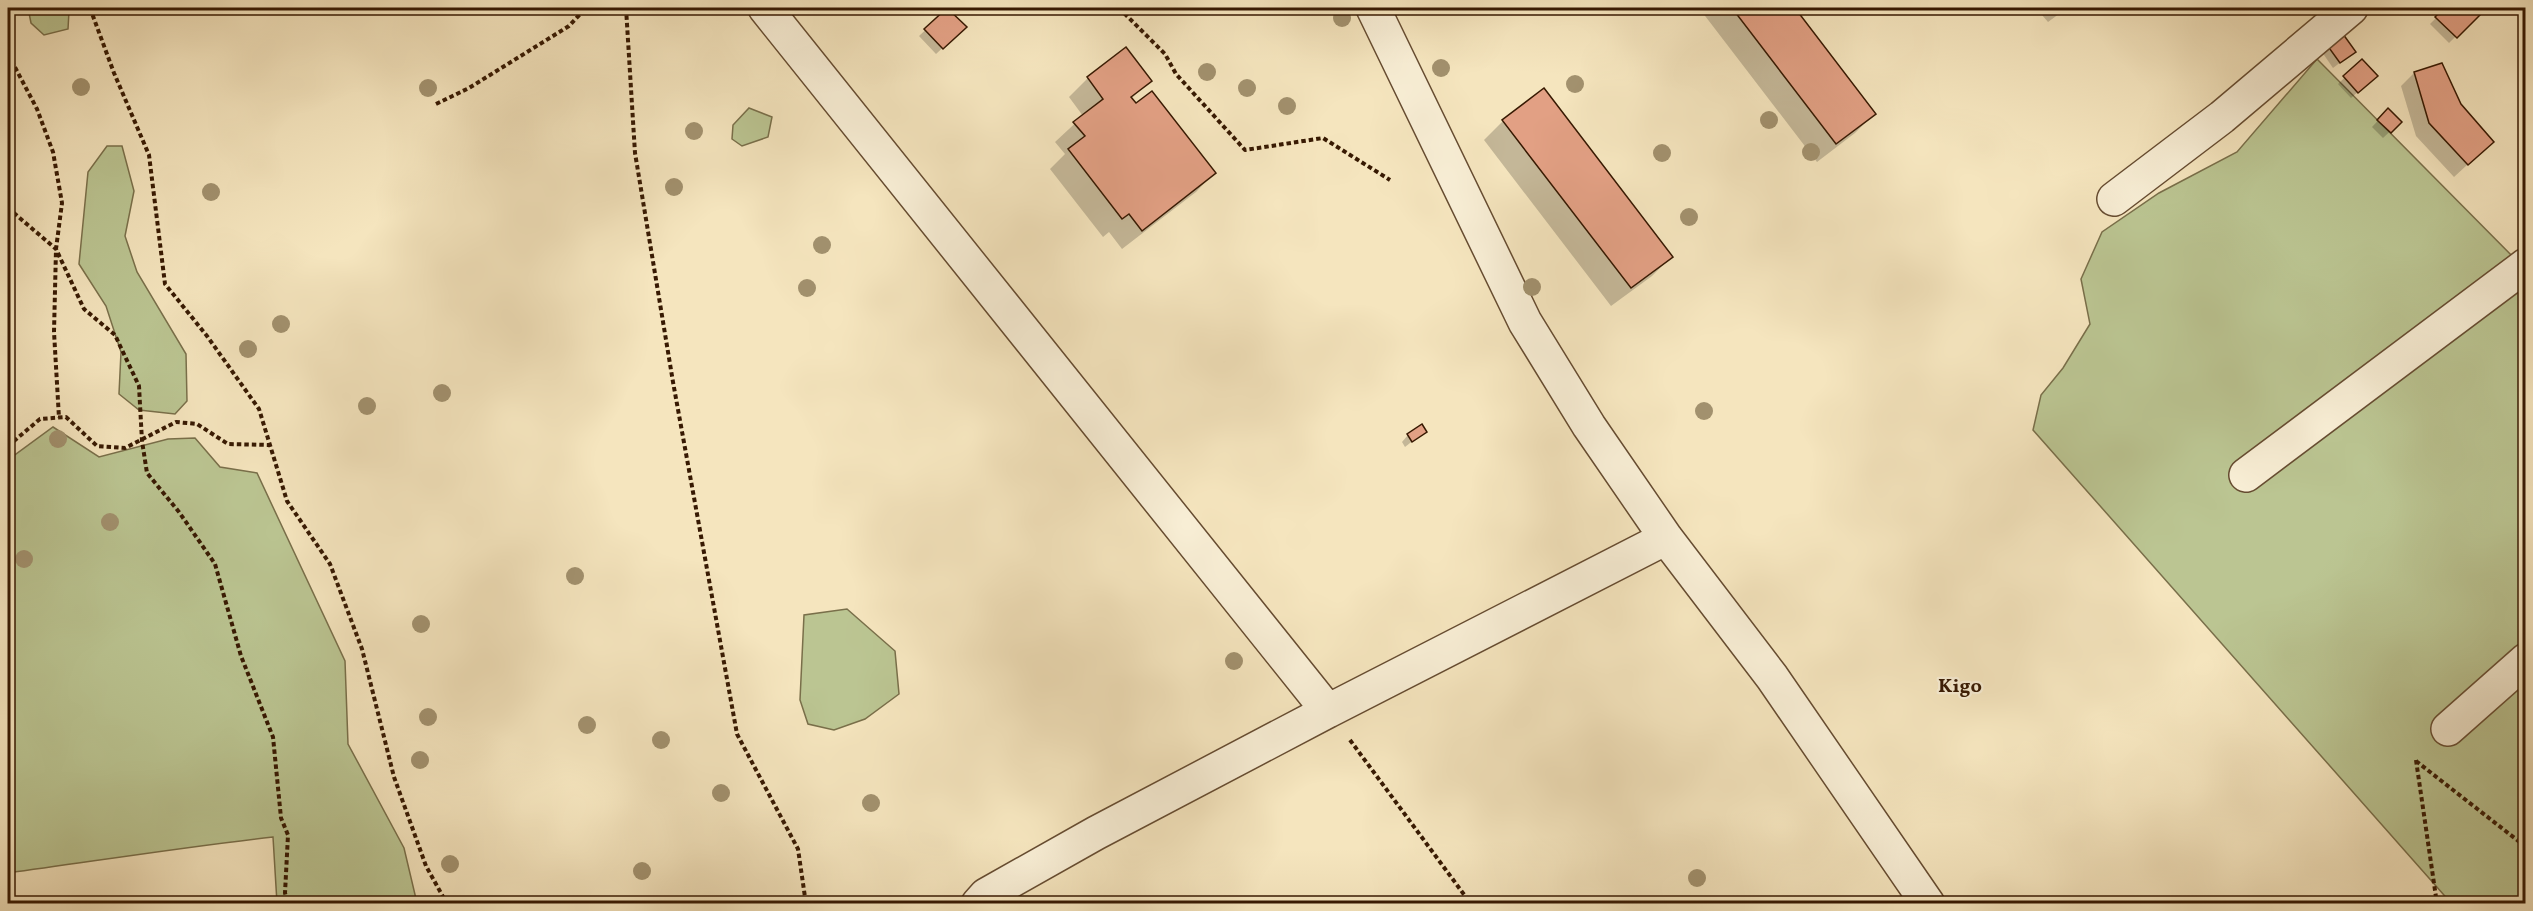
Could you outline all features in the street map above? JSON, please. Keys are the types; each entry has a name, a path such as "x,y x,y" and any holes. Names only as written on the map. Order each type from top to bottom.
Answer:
{"street":[{"path":"765,8 1328,711"},
{"path":"1373,8 1525,322 1589,426 1666,538 1772,677 1928,903"},
{"path":"2114,199 2222,117 2351,8"},
{"path":"2246,475 2526,265"},
{"path":"978,903 986,895 1096,834 1328,711 1666,538"},
{"path":"2448,729 2526,660"}],"path":[{"path":"90,8 114,73 149,155 165,284 207,336 259,410 287,501 330,564 362,649 394,777 426,866 447,903"},
{"path":"436,104 469,88 569,26 586,8"},
{"path":"626,8 635,153 673,382 737,734 798,849 806,903"},
{"path":"1119,8 1165,54 1176,74 1245,150 1323,138 1390,180"},
{"path":"8,54 37,109 53,152 62,203 56,249 54,332 59,418"},
{"path":"8,208 56,249 84,309 115,335 139,386 142,441 147,473 179,512 214,564 241,656 273,737 281,818 288,835 285,893 288,903"},
{"path":"8,446 40,419 66,417 97,446 125,448 176,422 197,424 228,444 270,445"},
{"path":"1328,711 1471,903"},
{"path":"2437,903 2416,760 2526,847"}],"green space":[{"path":"28,8 67,8 69,11 68,29 44,35 31,23"},
{"path":"2317,59 2525,269 2525,903 2451,903 2033,430 2041,395 2063,368 2090,324 2081,279 2102,232 2159,193 2237,152"},
{"path":"749,108 772,117 768,137 742,146 732,139 733,125"},
{"path":"107,146 122,146 134,191 125,236 137,272 186,354 187,401 175,414 139,410 119,394 121,352 106,306 79,264 88,172"},
{"path":"53,427 99,457 168,439 195,438 220,467 257,473 345,661 348,744 404,848 417,903 277,903 273,837 8,873 8,460"},
{"path":"847,609 895,651 899,694 865,719 834,730 808,724 800,700 804,615"}],"building":[{"path":"947,8 967,27 943,49 924,29"},
{"path":"1732,8 1795,8 1876,114 1836,144"},
{"path":"2444,8 2487,8 2457,38 2435,17"},
{"path":"2343,34 2356,52 2340,63 2327,45"},
{"path":"1126,47 1152,81 1131,97 1136,103 1152,91 1216,173 1142,231 1129,214 1122,219 1068,149 1085,136 1073,122 1103,99 1087,77"},
{"path":"2362,59 2378,76 2358,93 2343,76"},
{"path":"2442,63 2461,104 2494,142 2468,165 2429,123 2414,72"},
{"path":"1544,88 1673,257 1631,288 1502,120"},
{"path":"2388,108 2402,122 2391,133 2377,120"},
{"path":"1422,424 1427,432 1412,442 1407,434"}],"district":[{"name":"Kigo","path":"1960,685"}]}
